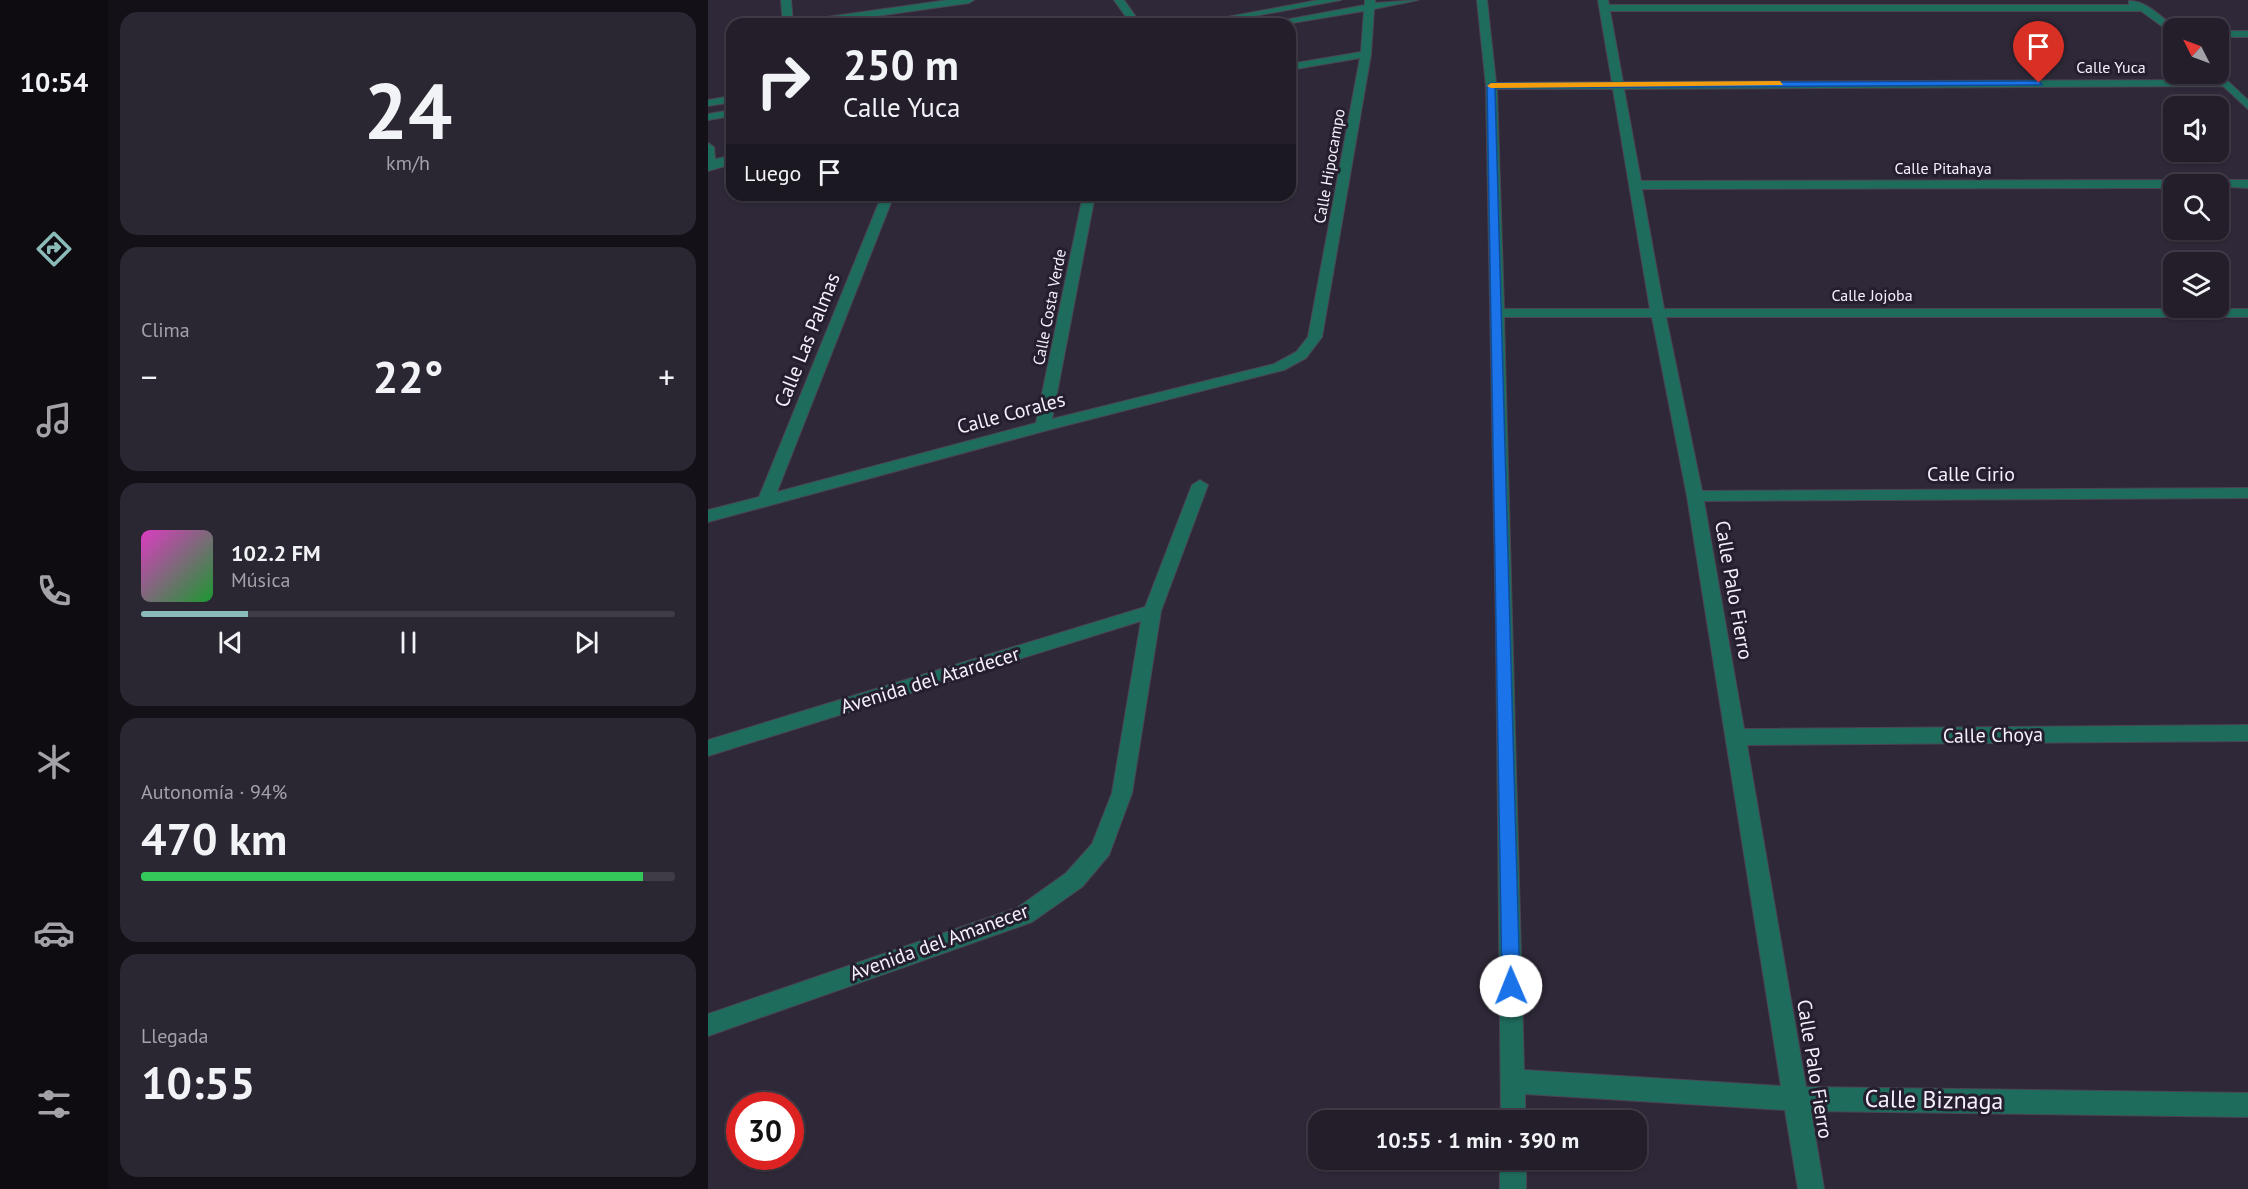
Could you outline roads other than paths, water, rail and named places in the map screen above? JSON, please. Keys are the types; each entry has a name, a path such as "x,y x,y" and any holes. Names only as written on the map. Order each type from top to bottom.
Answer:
{"street":[{"path":"786,0 788,18"},
{"path":"842,18 969,0"},
{"path":"1119,0 1132,18"},
{"path":"1230,18 1336,0"},
{"path":"1296,19 1370,4 1413,0"},
{"path":"1482,0 1491,86 1505,629 1513,1110"},
{"path":"2125,0 2143,8 2163,23"},
{"name":"Calle Hipocampo","path":"1315,337 1366,54 1370,4"},
{"path":"1604,4 2143,8"},
{"name":"Calle Palo Fierro","path":"1604,4 1638,185 1658,313 1695,496 1798,1098 1811,1189"},
{"path":"2229,34 2248,34"},
{"path":"1296,66 1366,54"},
{"name":"Calle Yuca","path":"1491,86 2163,83"},
{"path":"2227,84 2248,106"},
{"path":"708,102 726,100"},
{"path":"708,117 726,113"},
{"path":"708,147 709,166 726,162"},
{"name":"Calle Pitahaya","path":"1638,185 2248,184"},
{"name":"Calle Las Palmas","path":"765,502 886,201"},
{"name":"Calle Costa Verde","path":"1043,426 1088,201"},
{"name":"Calle Jojoba","path":"1496,313 2248,313"},
{"name":"Calle Corales","path":"708,516 1043,426 1279,367 1301,355 1315,337"},
{"name":"Avenida del Amanecer","path":"708,1025 1024,915 1074,880 1101,849 1122,793 1152,611 1200,485"},
{"name":"Calle Cirio","path":"1695,496 2248,494"},
{"name":"Avenida del Atardecer","path":"708,748 1152,611"},
{"name":"Calle Choya","path":"1737,737 2248,733"},
{"name":"Calle Biznaga","path":"1513,1081 1798,1098 2248,1105"},
{"path":"1513,1170 1513,1189"}]}
